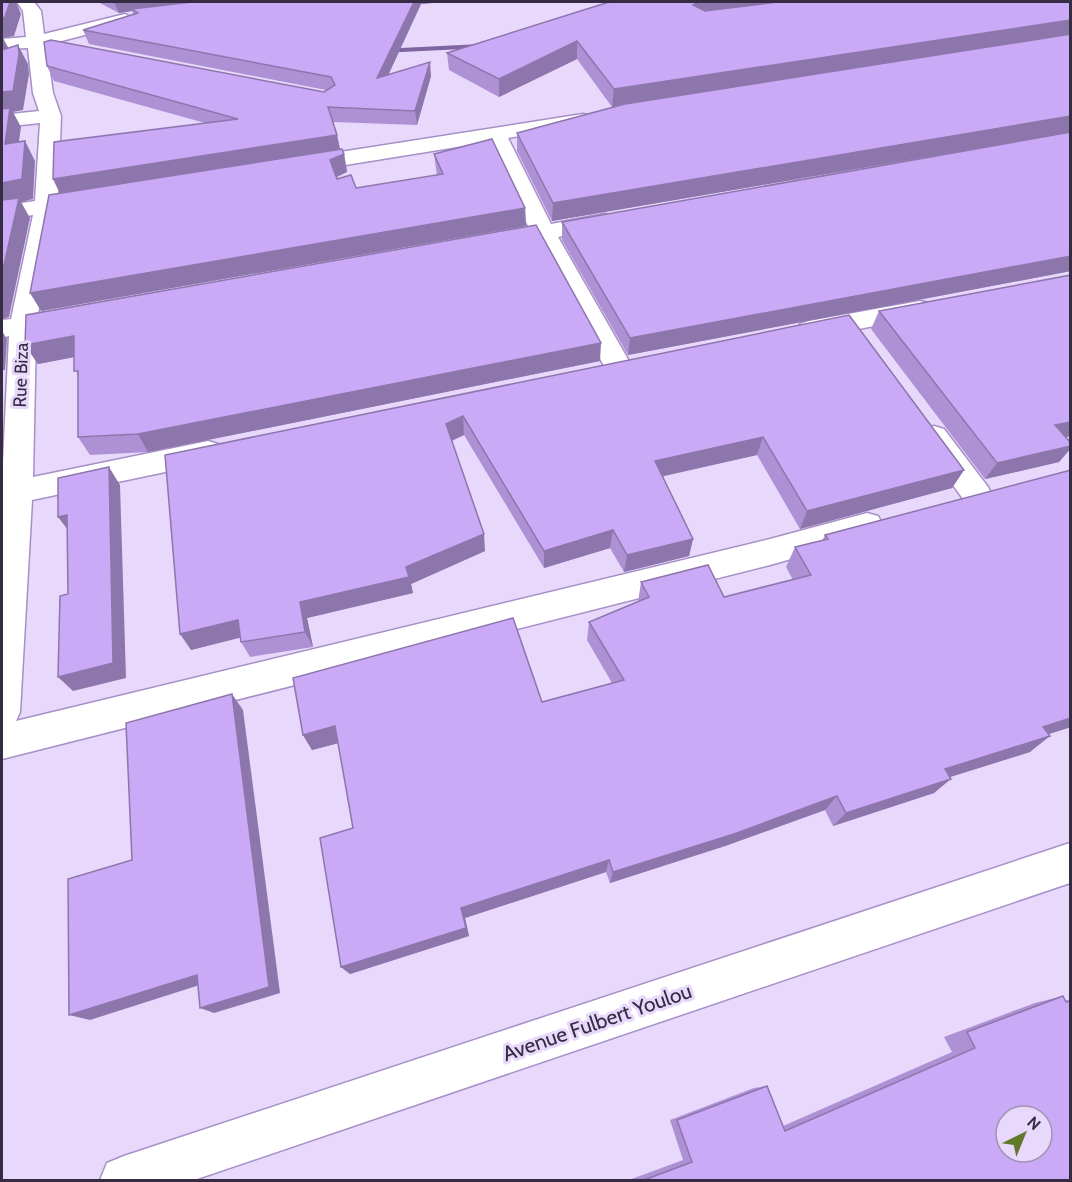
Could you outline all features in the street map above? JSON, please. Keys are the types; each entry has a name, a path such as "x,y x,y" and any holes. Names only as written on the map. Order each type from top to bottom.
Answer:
{"street":[{"name":"Rue Biza","path":"2,712 12,327 46,206 51,116 43,93 32,11 25,2"},
{"path":"2,45 35,42 141,15"},
{"path":"35,42 82,51"},
{"path":"2,121 51,116"},
{"path":"282,168 600,117"},
{"path":"495,134 543,232 619,368"},
{"path":"2,213 117,195"},
{"path":"474,244 629,217"},
{"path":"780,336 856,331 942,305"},
{"path":"12,327 92,313"},
{"path":"920,418 992,491 942,504"},
{"path":"9,493 237,446"},
{"path":"2,742 758,555 896,517"},
{"name":"Avenue Fulbert Youlou","path":"124,1180 1071,863"}],"building":[{"path":"2,2 10,2 5,17 2,18"},
{"path":"192,2 414,2 377,78 430,62 415,111 328,107 337,135 53,179 54,142 238,119 47,66 44,42 51,40 324,92 335,85 331,77 83,30 138,13 132,9"},
{"path":"609,2 698,2 693,5 705,11 777,2 1071,2 1071,20 614,89 577,41 499,79 447,53"},
{"path":"1071,34 1071,116 553,203 517,133 625,104"},
{"path":"18,45 19,54 13,91 2,92 2,50"},
{"path":"10,108 5,144 25,141 22,179 2,183 2,109"},
{"path":"1071,132 1071,256 630,338 562,222"},
{"path":"492,139 525,208 30,293 49,195 342,149 344,154 330,160 337,179 351,175 356,188 443,174 434,154"},
{"path":"19,198 2,274 2,200"},
{"path":"536,225 601,343 138,434 78,437 78,371 74,371 74,336 25,345 26,315"},
{"path":"1071,275 1071,422 1055,425 1071,443 1071,446 997,463 879,311"},
{"path":"849,315 964,470 807,511 763,437 655,461 693,539 627,555 613,530 544,551 463,416 446,424 484,534 406,567 409,577 300,602 305,632 241,642 238,620 180,634 165,455"},
{"path":"109,467 113,663 58,677 60,596 68,594 67,515 58,517 58,478"},
{"path":"1071,470 1071,718 1043,727 1050,736 945,769 951,779 846,813 837,796 734,834 613,872 609,860 461,908 466,928 341,967 320,838 353,828 335,726 303,735 293,678 513,618 542,702 624,680 589,622 649,597 641,582 708,565 724,597 811,575 795,547 828,539 825,535"},
{"path":"232,694 269,987 200,1008 197,975 69,1015 68,879 132,860 126,723"},
{"path":"1063,996 1066,1002 1071,1001 1071,1180 644,1180 692,1162 677,1120 767,1086 785,1131 975,1048 967,1032"}],"waterway":[{"path":"381,51 481,46"}]}
